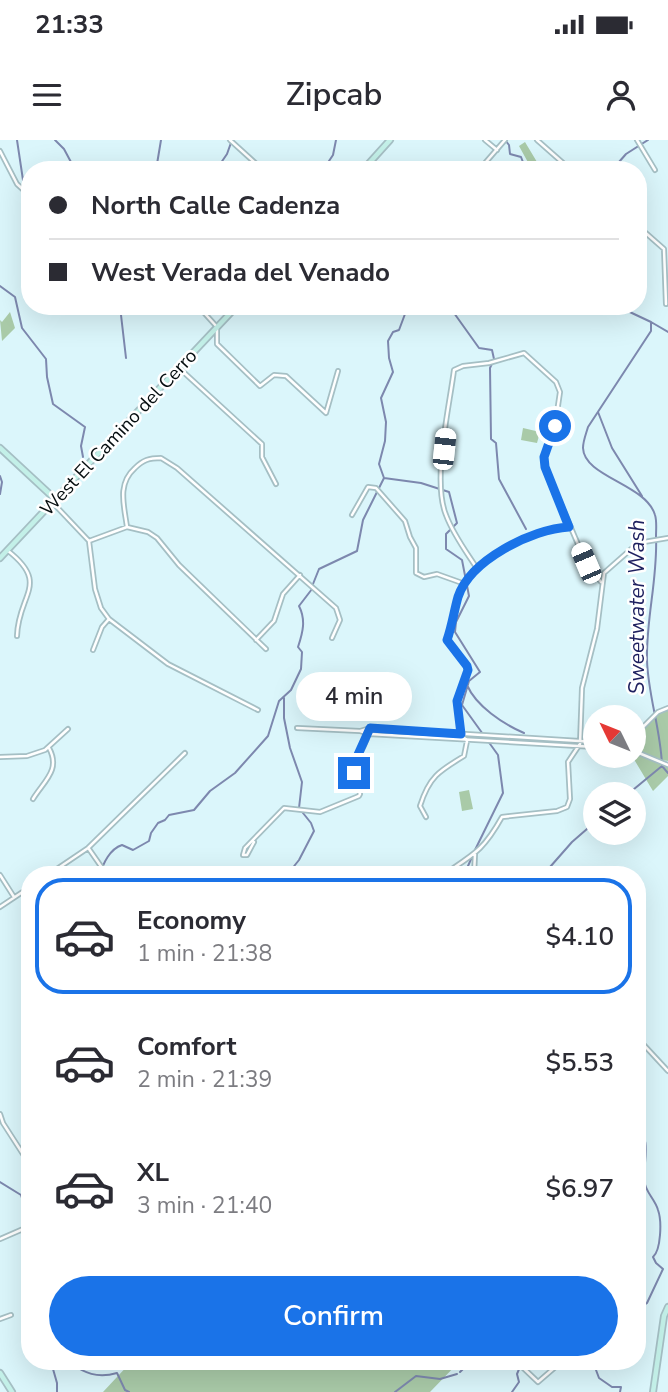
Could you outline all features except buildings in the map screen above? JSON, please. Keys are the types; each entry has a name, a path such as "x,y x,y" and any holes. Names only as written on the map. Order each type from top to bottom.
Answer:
{"street":[{"path":"230,140 253,161"},
{"path":"371,161 390,140"},
{"path":"485,140 497,150"},
{"path":"487,161 505,140"},
{"path":"537,140 562,161"},
{"path":"637,140 655,170"},
{"path":"0,152 21,187"},
{"path":"647,235 664,249 666,304"},
{"path":"206,315 217,327 217,344 260,386 274,375 286,376 324,413 327,412 338,371"},
{"name":"West El Camino del Cerro","path":"0,558 228,315"},
{"path":"476,567 445,514 439,485 454,370 524,353 556,382 561,392 555,426 544,457 545,467 586,563 601,582"},
{"path":"179,368 262,444 262,457 276,484"},
{"path":"0,448 89,541 95,589 101,608 109,619 168,664 258,710"},
{"path":"127,527 122,492 128,474 143,461 161,458 177,468 336,608 340,620 332,638"},
{"path":"352,515 368,487 376,488 405,521 416,548 416,573 424,577 438,574 465,584"},
{"path":"89,541 127,527 142,530 157,538 179,565 266,649"},
{"path":"467,741 461,734 457,701 468,670 447,640 458,596 476,567 533,533 569,527"},
{"path":"457,866 475,854 491,837 502,817 556,811 567,807 570,799 568,762 580,741 582,688 597,629 604,573 638,543 668,538"},
{"path":"7,550 28,570 30,579 17,636"},
{"path":"257,640 274,621 283,594 300,575"},
{"path":"93,650 102,627 109,619"},
{"path":"646,724 658,712 668,708"},
{"path":"297,728 583,746"},
{"path":"360,731 370,728 583,741"},
{"path":"254,842 279,810 284,808 320,813 359,796 354,773 356,759 370,728"},
{"path":"0,757 27,756 49,748 68,729"},
{"path":"426,817 420,806 430,780 464,756 467,741"},
{"path":"33,799 53,769 54,761 49,748"},
{"path":"61,866 88,848 186,753"},
{"path":"646,756 668,765"},
{"path":"88,848 101,866"},
{"path":"474,866 475,854"},
{"path":"0,876 14,897"},
{"path":"0,907 21,893"},
{"path":"646,1050 668,1070"},
{"path":"0,1114 21,1151"},
{"path":"0,1239 21,1230"},
{"path":"653,1392 664,1316 668,1307"},
{"path":"0,1319 11,1315"},
{"path":"525,1370 541,1382 553,1370"},
{"path":"0,1373 12,1392"}],"green space":[{"path":"525,142 536,161 527,161 519,146"},
{"path":"10,312 15,328 2,341 0,320 2,322"},
{"path":"523,428 540,432 537,443 521,440"},
{"path":"668,711 668,761 646,754 646,726 658,714"},
{"path":"646,758 668,767 668,776 653,791 639,768 646,768"},
{"path":"469,790 473,809 462,811 459,792"},
{"path":"124,1370 451,1370 430,1392 103,1392"}],"waterway":[{"path":"17,140 21,167"},
{"path":"55,140 70,161"},
{"path":"158,161 161,140"},
{"path":"222,161 232,140"},
{"path":"329,161 336,140"},
{"path":"505,140 510,154 521,157 523,161"},
{"name":"Sweetwater Wash","path":"620,161 648,140"},
{"path":"0,286 15,297 22,328 46,359 53,404 85,427 81,446 83,457"},
{"path":"121,315 126,358"},
{"path":"313,584 319,569 357,551 363,520 384,478 379,464 385,441 386,422 381,398 393,372 388,341 393,332 399,330 405,315"},
{"path":"455,315 479,348 492,350 494,359 490,368 491,439 496,443 499,479 526,529"},
{"name":"Sweetwater Wash","path":"636,315 651,322 651,331 588,427 583,448 586,458 593,466 649,504 656,520 647,660 662,766 643,782"},
{"path":"651,322 668,332"},
{"path":"598,412 612,448 642,496"},
{"path":"0,476 0,494"},
{"path":"384,478 421,483 449,492 457,523 446,534 446,549 462,560 469,596 456,622 455,632 480,672 469,681 462,705 498,755 503,793 474,852"},
{"path":"103,866 111,853 122,845 133,850 149,841 158,823 169,815 194,810 210,791 235,773 268,736 279,701 291,690 301,669 302,652 298,647 303,621 299,606 312,589"},
{"path":"467,685 491,714 524,733"},
{"path":"284,698 284,718 290,748 302,782 299,808 314,831 294,866"},
{"path":"662,766 668,773"},
{"name":"Sweetwater Wash","path":"551,866 583,832"},
{"path":"468,866 472,857"},
{"path":"0,1182 21,1195"},
{"name":"Sweetwater Wash","path":"646,1187 657,1206 660,1221 659,1242 653,1257 663,1269 646,1304"},
{"path":"53,1370 57,1392"},
{"path":"82,1370 91,1374 117,1373 125,1390 129,1392"},
{"path":"512,1392 519,1382 519,1370"},
{"name":"Sweetwater Wash","path":"596,1370 599,1378 612,1387 621,1387 620,1392"},
{"path":"395,1392 416,1376 440,1379 457,1374"}],"route":[{"path":"354,773 356,759 370,728 461,734 457,701 468,670 447,640 458,596 476,567 533,533 569,527 545,467 544,457 555,426"}]}
